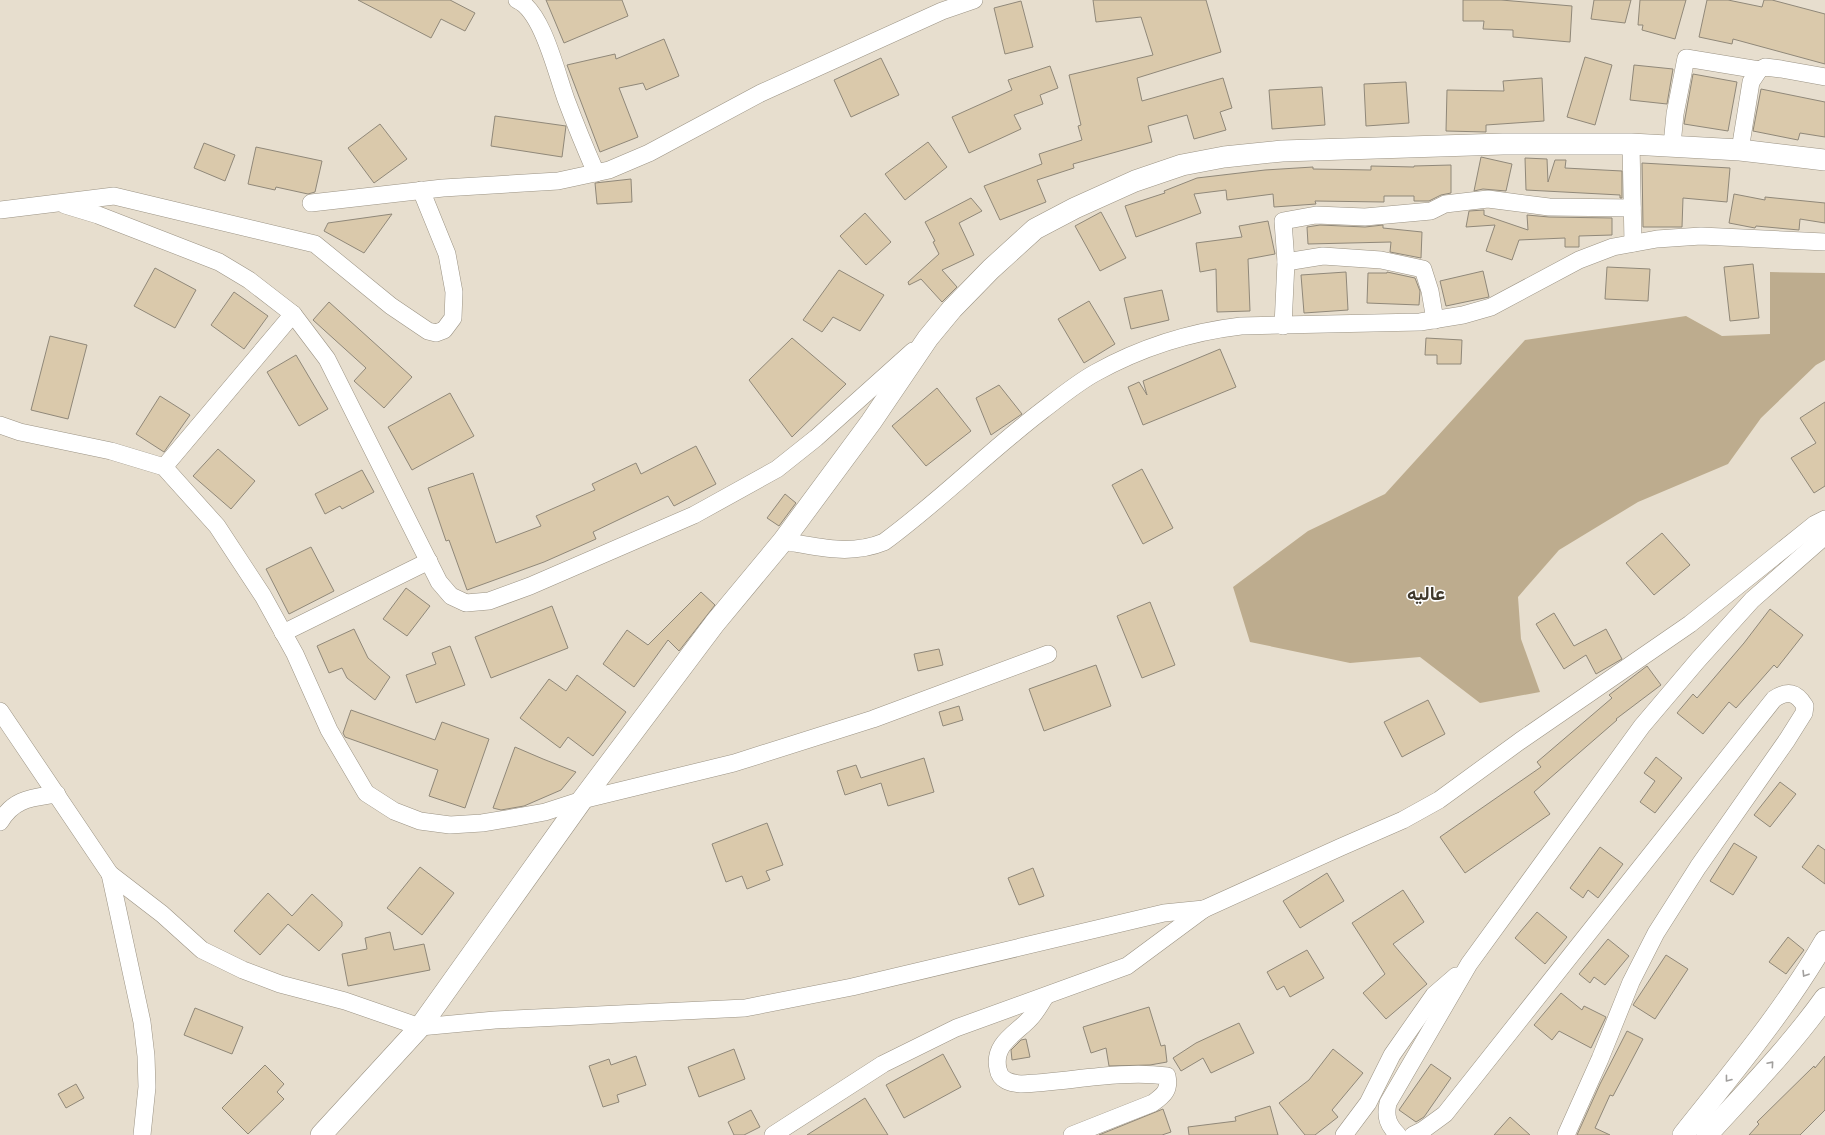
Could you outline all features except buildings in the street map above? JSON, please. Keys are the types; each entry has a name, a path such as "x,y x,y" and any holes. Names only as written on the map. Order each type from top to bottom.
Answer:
{"main road":[{"path":"321,1135 420,1027 582,800 715,623 783,541 871,422 928,338 952,309 991,269 1036,229 1074,208 1135,181 1182,165 1224,156 1282,151 1503,144 1631,144 1672,145 1740,150 1825,160"},
{"path":"1684,1135 1788,1000 1825,941"},
{"path":"1707,1135 1762,1074 1825,998"}],"street":[{"path":"517,0 524,3 534,15 546,40 567,103 596,173"},
{"path":"312,203 421,190 558,181 596,173 649,153 768,90 942,11 974,0"},
{"path":"1672,145 1686,58 1759,70"},
{"path":"1740,150 1751,82 1759,70 1765,67 1825,77"},
{"path":"1631,144 1633,243"},
{"path":"0,210 61,204 114,196 315,244 391,306 428,331 436,333 444,330 453,318 454,292 446,254 421,190"},
{"path":"1283,326 1286,262 1283,221 1316,215 1365,217 1432,211 1445,204 1488,199 1549,207 1632,208"},
{"path":"61,204 98,215 219,262 249,280 293,314 327,359 439,582 451,596 466,603 489,601 530,586 649,535 694,515 777,469 816,438 928,338"},
{"path":"783,541 831,549 870,548 884,542 1018,430 1095,373 1146,350 1183,336 1227,328 1420,322 1464,315 1491,307 1579,260 1614,247 1658,239 1701,236 1825,242"},
{"path":"1286,262 1323,256 1381,260 1423,269 1430,292 1435,320"},
{"path":"164,467 293,314"},
{"path":"0,425 20,432 111,451 164,467 217,526 263,596 295,654 329,730 366,794 394,811 420,821 450,825 482,823 545,812 582,800 734,763 873,719 1048,654"},
{"path":"773,1135 883,1064 956,1028 1128,966 1204,909 1341,846 1403,820 1439,800 1520,740 1690,624 1815,524 1825,519"},
{"path":"1398,1135 1389,1126 1386,1111 1388,1103 1394,1090 1469,964 1642,726 1698,660 1752,600 1825,536"},
{"path":"283,633 428,561"},
{"path":"1413,1135 1423,1130 1445,1114 1774,698 1782,694 1791,693 1798,696 1805,706 1804,713 1787,740 1698,867 1656,934 1632,982 1566,1135"},
{"path":"0,711 110,874 162,914 202,950 243,970 280,984 345,1001 420,1027 495,1020 745,1008 852,987 1164,913 1204,909"},
{"path":"0,822 15,804 30,798 57,794"},
{"path":"110,874 142,1022 146,1056 147,1086 142,1135"},
{"path":"1344,1135 1368,1103 1392,1055 1434,995 1469,964"},
{"path":"1045,997 1033,1016 1006,1039 1001,1047 997,1064 998,1072 1010,1083 1021,1084 1147,1074 1167,1076 1169,1084 1164,1095 1153,1103 1072,1135"}],"shaded area":[{"path":"1770,272 1825,273 1825,360 1816,365 1761,418 1728,464 1638,502 1559,550 1518,597 1521,639 1540,692 1480,703 1420,657 1350,663 1250,642 1233,587 1308,531 1385,494 1525,340 1686,316 1722,336 1770,334"}],"district":[{"name":"عاليه","path":"1426,593"}]}
